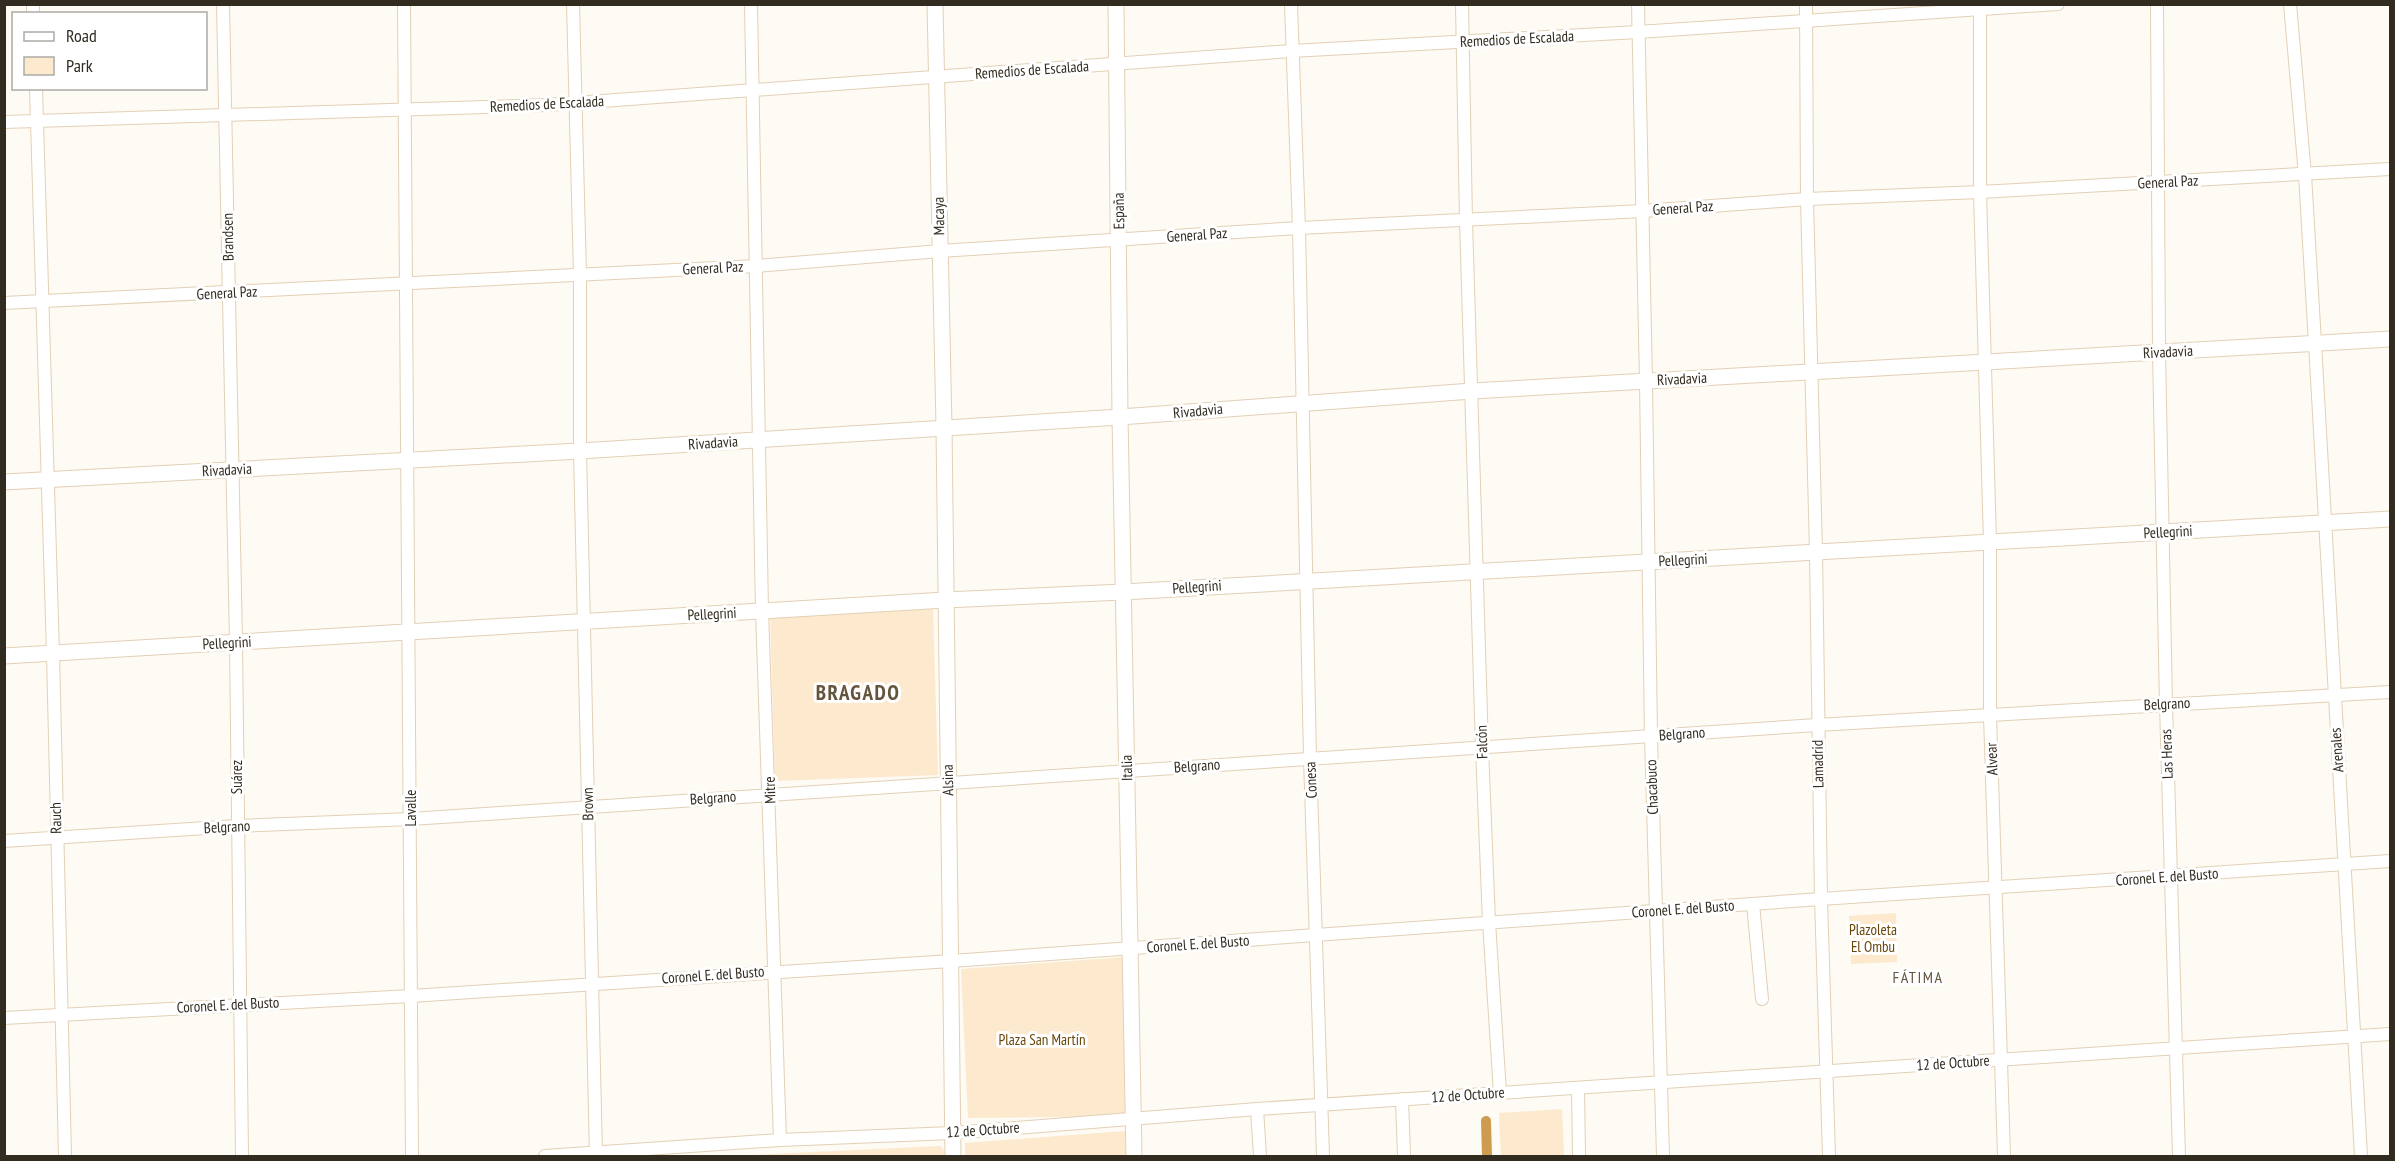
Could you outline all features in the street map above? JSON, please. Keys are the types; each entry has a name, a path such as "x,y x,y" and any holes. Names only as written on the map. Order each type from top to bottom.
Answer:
{"main road":[{"name":"Macaya","path":"935,4 944,427"},
{"name":"España","path":"1116,4 1120,417"},
{"name":"Rivadavia","path":"4,482 580,451 1120,417 1472,391 2391,339"},
{"name":"Italia","path":"1120,417 1134,1156"},
{"name":"Alsina","path":"944,427 953,1156"},
{"name":"Pellegrini","path":"4,656 945,600 1123,592 2391,519"}],"street":[{"name":"Brandsen","path":"224,4 233,470"},
{"name":"Lavalle","path":"404,4 412,1156"},
{"name":"Brown","path":"573,4 580,275 580,451 596,1155"},
{"name":"Mitre","path":"751,4 762,611 780,1140"},
{"name":"Conesa","path":"1291,4 1299,228 1305,580 1323,1156"},
{"name":"Falcón","path":"1462,4 1466,220 1482,748 1489,922 1500,1093"},
{"name":"Chacabuco","path":"1638,4 1651,736 1663,1156"},
{"name":"Lamadrid","path":"1806,4 1807,199 1816,552 1817,725 1829,1156"},
{"name":"Remedios de Escalada","path":"4,122 575,103 1291,51 1638,32 1980,7 2058,4"},
{"name":"Las Heras","path":"2157,4 2159,352 2170,876 2179,1156"},
{"name":"Arenales","path":"2290,4 2305,175 2361,1156"},
{"name":"Alvear","path":"1980,7 1980,192 1990,542 1990,715 2004,1156"},
{"name":"Rauch","path":"36,90 65,1156"},
{"name":"General Paz","path":"4,303 757,266 940,251 1299,228 2391,169"},
{"name":"Suárez","path":"233,470 242,1156"},
{"name":"Belgrano","path":"4,841 237,826 411,819 1817,725 2391,692"},
{"name":"Coronel E. del Busto","path":"4,1018 411,996 951,961 2391,861"},
{"path":"1753,904 1762,999"},
{"name":"12 de Octubre","path":"545,1156 596,1155 780,1140 952,1133 1257,1109 2391,1034"},
{"path":"1578,1088 1579,1156"},
{"path":"1402,1100 1404,1156"},
{"path":"1257,1109 1260,1156"}],"green space":[{"path":"933,609 938,775 775,781 770,615"},
{"name":"Plazoleta El Ombu","path":"1896,913 1897,962 1851,964 1849,916"},
{"name":"Plaza San Martín","path":"1126,957 1128,1116 968,1118 961,969"},
{"path":"1562,1109 1564,1156 1501,1156 1499,1113"},
{"path":"1125,1131 1126,1156 965,1156 965,1143"},
{"path":"940,1146 949,1156 733,1156"}],"waterway":[{"path":"1486,1121 1487,1156"}],"district":[{"name":"BRAGADO","path":"858,693"},
{"name":"FÁTIMA","path":"1918,977"}]}
